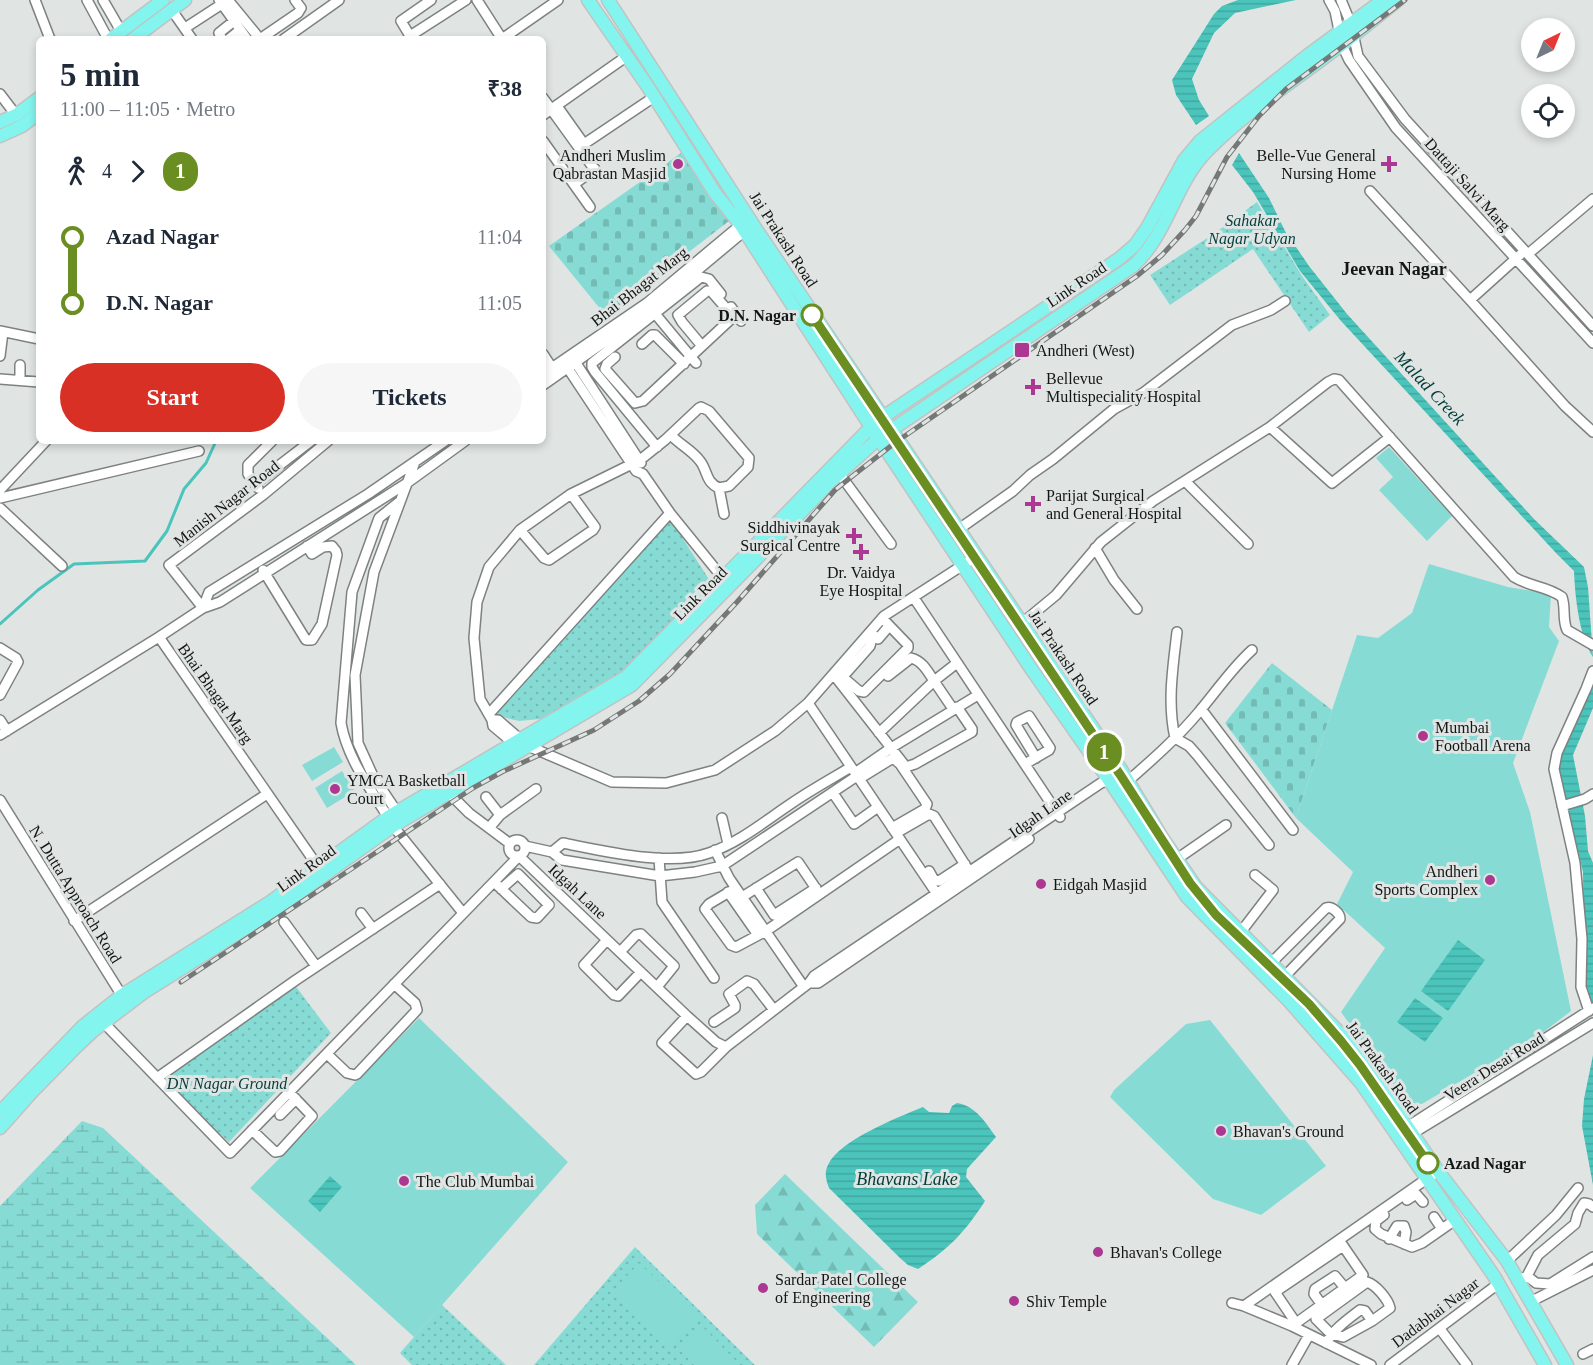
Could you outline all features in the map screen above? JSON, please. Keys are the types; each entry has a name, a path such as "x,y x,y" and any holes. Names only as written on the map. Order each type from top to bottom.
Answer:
{"main road":[{"path":"113,36 164,3 185,0"},
{"name":"Jai Prakash Road","path":"588,0 716,193 747,225 883,417 1202,894 1341,1034 1368,1069 1438,1171 1522,1278 1530,1302 1568,1365"},
{"name":"Jai Prakash Road","path":"608,0 878,439 1108,782 1187,897 1289,1001 1354,1074 1498,1284 1545,1365"},
{"name":"Link Road","path":"836,469 891,429 1133,266 1151,247 1189,176 1206,152 1383,0"},
{"name":"Link Road","path":"124,1000 270,902 321,871 393,818 520,744 632,685 836,469 871,427 1120,258 1135,245 1147,228 1184,160 1200,141 1346,34 1398,0"},
{"path":"136,36 164,3"},
{"path":"0,122 16,115 36,100"},
{"path":"0,136 22,126 36,115"},
{"path":"0,1113 71,1044 103,1023 124,1000"},
{"path":"0,1128 39,1084 83,1026 124,1000"}],"street":[{"path":"35,0 49,36"},
{"path":"87,0 113,36"},
{"path":"103,0 113,36"},
{"path":"265,36 298,14 301,8 295,0"},
{"path":"289,36 339,0"},
{"path":"431,0 401,21 410,36 466,0"},
{"path":"477,0 500,36"},
{"path":"506,36 558,0"},
{"path":"1329,0 1346,34"},
{"path":"1341,0 1346,34"},
{"path":"185,28 223,1"},
{"path":"223,1 257,36"},
{"path":"223,1 245,36"},
{"path":"164,3 190,36"},
{"path":"220,36 219,33 234,21"},
{"path":"233,36 240,30"},
{"name":"Dattaji Salvi Marg","path":"1346,34 1358,56 1405,119 1593,326"},
{"name":"Dattaji Salvi Marg","path":"1346,34 1349,60 1396,128 1593,343"},
{"path":"546,115 555,111 627,56"},
{"path":"0,94 16,115"},
{"path":"546,101 584,144 654,97"},
{"path":"555,111 570,138 594,170 574,184"},
{"path":"546,145 590,207"},
{"path":"1370,191 1565,406 1593,432"},
{"path":"1470,300 1515,259 1526,253 1593,199"},
{"path":"657,447 592,367 592,363 724,242 747,225"},
{"path":"651,308 701,277 706,277 741,321"},
{"path":"615,357 605,369 632,399 639,403 690,362 702,346 732,317 711,291 707,291 678,315 702,346"},
{"path":"958,530 1014,491 1030,475 1114,409 1143,393 1232,325 1271,310 1285,301"},
{"path":"651,308 690,362"},
{"name":"Bhai Bhagat Marg","path":"546,372 569,361 651,308"},
{"path":"0,356 1,331 36,338"},
{"path":"642,344 655,335 690,362"},
{"path":"546,359 552,368"},
{"path":"546,382 569,361 636,462 636,471 643,474 670,513 727,582"},
{"path":"20,365 20,380"},
{"path":"0,379 36,382"},
{"path":"1021,624 1056,595 1095,548 1153,501 1270,427 1334,379 1344,385 1514,577 1526,584 1546,589 1562,597 1565,605 1563,621 1567,630 1593,645"},
{"path":"671,435 703,464 710,483 719,488 729,486 748,467 750,460 709,411 701,407 657,447 636,462 571,494 520,530 489,567 477,602 474,638 480,699 493,726 520,744 612,782 666,783 715,770 775,731 808,703 861,650 873,628 977,556"},
{"path":"1270,427 1332,483 1390,436"},
{"path":"0,490 43,444"},
{"path":"263,495 248,474 248,465 269,444"},
{"path":"255,484 306,444"},
{"name":"Manish Nagar Road","path":"202,608 169,565 263,495 324,444"},
{"name":"Bhai Bhagat Marg","path":"321,871 159,637 202,608 209,592 362,498 441,444"},
{"path":"202,608 220,602 407,483 461,444"},
{"path":"0,498 199,451"},
{"path":"393,818 358,743 355,675 374,572 415,462"},
{"path":"836,469 891,544"},
{"path":"1185,481 1248,544"},
{"path":"719,488 724,514"},
{"path":"520,530 544,558 549,560 593,530 595,527 571,494"},
{"path":"362,498 369,507"},
{"path":"400,500 379,518 352,592 341,723 344,737 361,775 463,914"},
{"path":"0,508 62,566"},
{"path":"490,717 670,513"},
{"path":"630,540 639,547"},
{"path":"259,562 306,640 312,640 322,624 337,555 332,546 323,547 312,554 307,546"},
{"path":"1095,548 1114,579 1137,609"},
{"path":"914,598 1059,815"},
{"path":"837,672 859,691 866,691 908,648 908,645 886,630 873,628"},
{"path":"873,628 878,639 886,630"},
{"path":"1175,738 1170,705 1171,672 1177,632"},
{"path":"0,720 3,733 159,637"},
{"path":"0,648 16,658 18,662 0,695"},
{"path":"1108,782 1128,781 1175,738 1252,650"},
{"path":"837,672 857,704 906,767 969,736 972,732 923,665 911,658 857,704"},
{"path":"879,733 934,681 957,663"},
{"path":"1409,1131 1591,1010 1581,987 1582,939 1575,863 1554,769 1557,753 1587,689 1593,670"},
{"path":"525,846 552,852 562,860 660,876 722,866 830,795 891,747 978,694"},
{"path":"808,703 878,807 900,834 939,896"},
{"path":"1201,709 1293,830"},
{"path":"1175,738 1190,746 1269,845"},
{"path":"1025,764 1036,758"},
{"path":"552,852 563,843 621,855 669,859 698,855 745,836 819,786 893,759 900,764 927,804 926,809 900,834"},
{"name":"Idgah Lane","path":"939,896 946,881 973,868 1059,815 1101,783 1108,782"},
{"path":"819,786 830,795 854,824 878,807"},
{"path":"444,789 469,813 509,843"},
{"path":"489,828 500,815 536,789"},
{"path":"74,921 267,794"},
{"path":"1563,803 1588,796"},
{"path":"486,797 500,815"},
{"name":"N. Dutta Approach Road","path":"0,800 124,1000"},
{"path":"793,802 801,815"},
{"path":"732,890 705,909 734,947 762,933 929,814 934,816 973,868"},
{"path":"722,818 728,844"},
{"path":"1177,859 1226,825"},
{"path":"280,1115 290,1098 327,1054 525,851 522,841 517,839 509,843"},
{"path":"509,843 509,852 513,856 519,856"},
{"path":"715,850 732,890 762,933 806,985"},
{"name":"Idgah Lane","path":"519,856 639,974 657,987 716,1042 726,1047 806,985 818,983 847,958 939,896 973,868"},
{"path":"659,858 662,902 714,978"},
{"path":"742,897 798,862 818,891"},
{"path":"928,870 934,880 946,881"},
{"path":"494,882 501,889 535,919 549,905 518,874 501,889"},
{"path":"1240,933 1273,890 1255,875"},
{"path":"157,1078 316,966 440,884"},
{"path":"756,888 774,915 818,891"},
{"path":"732,890 742,897 762,933"},
{"path":"1271,963 1326,908 1332,908 1340,919 1285,976"},
{"path":"362,913 373,929"},
{"path":"284,922 316,966"},
{"path":"618,954 636,935 641,934 674,966 657,987"},
{"path":"605,942 585,967 614,995 618,996 639,974 627,967"},
{"path":"1285,949 1299,962"},
{"path":"714,1022 735,1008 729,994 747,981 754,984 774,1010"},
{"path":"327,1054 347,1073 355,1075 359,1072 417,1010 415,1003 394,984"},
{"path":"687,1016 662,1043 696,1074 701,1072 726,1047"},
{"path":"103,1023 230,1153 252,1130 290,1098"},
{"name":"Veera Desai Road","path":"1409,1131 1592,1024"},
{"path":"252,1130 275,1152 280,1151 312,1116 290,1098"},
{"path":"1438,1171 1376,1221 1376,1228 1389,1239 1412,1247 1455,1220"},
{"path":"1507,1261 1556,1215 1578,1188"},
{"path":"1244,1306 1273,1289 1405,1198 1416,1194 1422,1202"},
{"path":"1593,1207 1584,1203 1575,1224 1538,1256 1522,1278 1536,1283 1550,1284 1593,1257"},
{"path":"1434,1217 1442,1229"},
{"path":"1389,1239 1397,1226 1404,1226 1406,1232 1404,1244"},
{"path":"1294,1324 1363,1275 1341,1243"},
{"path":"1530,1302 1593,1270"},
{"path":"1322,1305 1314,1291 1324,1282 1335,1276 1345,1288"},
{"path":"1367,1282 1372,1283 1390,1305 1389,1311 1372,1321 1346,1337 1331,1334 1316,1318 1367,1282"},
{"name":"Dadabhai Nagar","path":"1393,1364 1498,1284"},
{"path":"1273,1289 1294,1324"},
{"path":"1232,1303 1294,1324 1309,1335 1371,1365"},
{"path":"1326,1343 1331,1334 1360,1310 1366,1313 1372,1321"},
{"path":"1440,1329 1467,1365"},
{"path":"1292,1365 1309,1335"},
{"path":"1583,1354 1593,1348"}],"green space":[{"path":"681,153 729,221 606,316 549,246"},
{"name":"Sahakar Nagar Udyan","path":"1257,202 1302,276 1330,315 1309,332 1253,249 1170,305 1150,275 1212,235"},
{"path":"1389,447 1452,516 1427,541 1379,490 1393,477 1376,458"},
{"path":"669,517 712,584 620,676 540,719 519,721 498,716 497,712"},
{"path":"1429,564 1508,587 1551,594 1549,627 1559,641 1513,763 1530,812 1571,1011 1545,1031 1422,1104 1412,1103 1399,1093 1341,1012 1385,948 1337,904 1353,872 1296,818 1357,635 1378,638 1412,613"},
{"path":"1272,663 1332,710 1296,818 1225,723"},
{"path":"334,747 343,762 312,781 302,765"},
{"name":"YMCA Basketball Court","path":"342,771 355,791 327,808 315,788"},
{"name":"DN Nagar Ground","path":"294,984 331,1033 229,1142 157,1078"},
{"name":"The Club Mumbai","path":"419,1018 568,1162 414,1337 250,1188"},
{"name":"Bhavan's Ground","path":"1210,1020 1326,1166 1261,1215 1213,1199 1110,1097 1114,1090 1186,1024"},
{"path":"82,1121 103,1128 356,1365 0,1365 0,1206"},
{"path":"785,1174 918,1302 874,1347 757,1234 755,1205"},
{"path":"635,1247 755,1365 534,1365"},
{"path":"639,1263 699,1319 670,1349 611,1293"},
{"path":"442,1305 506,1365 412,1365 400,1353"},
{"path":"702,1326 740,1365 694,1365 679,1349"}],"water":[{"path":"1238,0 1296,0 1235,13 1214,33 1192,79 1199,100 1209,116 1196,125 1176,95 1172,80 1214,14 1222,6"},
{"path":"1239,153 1269,198 1285,231 1347,314 1534,519 1584,567 1588,587 1593,657 1581,627 1574,571 1341,321 1300,271 1253,192 1232,165"},
{"path":"1593,677 1593,708 1573,755 1585,816 1588,851 1593,863 1593,1007 1584,989 1583,872 1559,770 1559,755"},
{"path":"1458,940 1485,960 1448,1011 1421,991"},
{"path":"1415,998 1443,1018 1425,1042 1397,1022"},
{"path":"1593,1055 1593,1185 1582,1126 1584,1099"},
{"name":"Bhavans Lake","path":"957,1103 975,1111 996,1137 967,1169 966,1177 985,1201 956,1239 918,1269 908,1265 900,1258 829,1188 826,1171 834,1156 871,1130 923,1107 929,1112 949,1113 952,1106"},
{"path":"330,1176 342,1187 320,1212 308,1201"}],"waterway":[{"path":"0,624 38,590 74,564 145,561 167,531 184,489 206,463 215,444"}],"railway":[{"path":"181,982 473,788 502,772 594,730 639,701 670,674 737,602 835,490 896,442 1137,276 1162,255 1196,216 1227,157 1259,116 1286,89 1405,0"}],"metro line":[{"name":"1","path":"812,315 1134,795 1201,899 1309,1004 1341,1041 1428,1163"}],"place":[{"name":"Andheri Muslim Qabrastan Masjid","path":"678,164"},
{"name":"Belle-Vue General Nursing Home","path":"1389,164"},
{"name":"D.N. Nagar","path":"812,315"},
{"name":"Andheri (West)","path":"1022,350"},
{"name":"Bellevue Multispeciality Hospital","path":"1033,387"},
{"name":"Parijat Surgical and General Hospital","path":"1033,504"},
{"name":"Siddhivinayak Surgical Centre","path":"854,536"},
{"name":"Dr. Vaidya Eye Hospital","path":"861,552"},
{"name":"Mumbai Football Arena","path":"1423,736"},
{"name":"YMCA Basketball Court","path":"335,789"},
{"name":"Andheri Sports Complex","path":"1490,880"},
{"name":"Eidgah Masjid","path":"1041,884"},
{"name":"Bhavan's Ground","path":"1221,1131"},
{"name":"Azad Nagar","path":"1428,1163"},
{"name":"The Club Mumbai","path":"404,1181"},
{"name":"Bhavan's College","path":"1098,1252"},
{"name":"Sardar Patel College of Engineering","path":"763,1288"},
{"name":"Shiv Temple","path":"1014,1301"}],"district":[{"name":"Jeevan Nagar","path":"1394,269"}],"water label":[{"name":"Malad Creek","path":"1430,388"}]}
